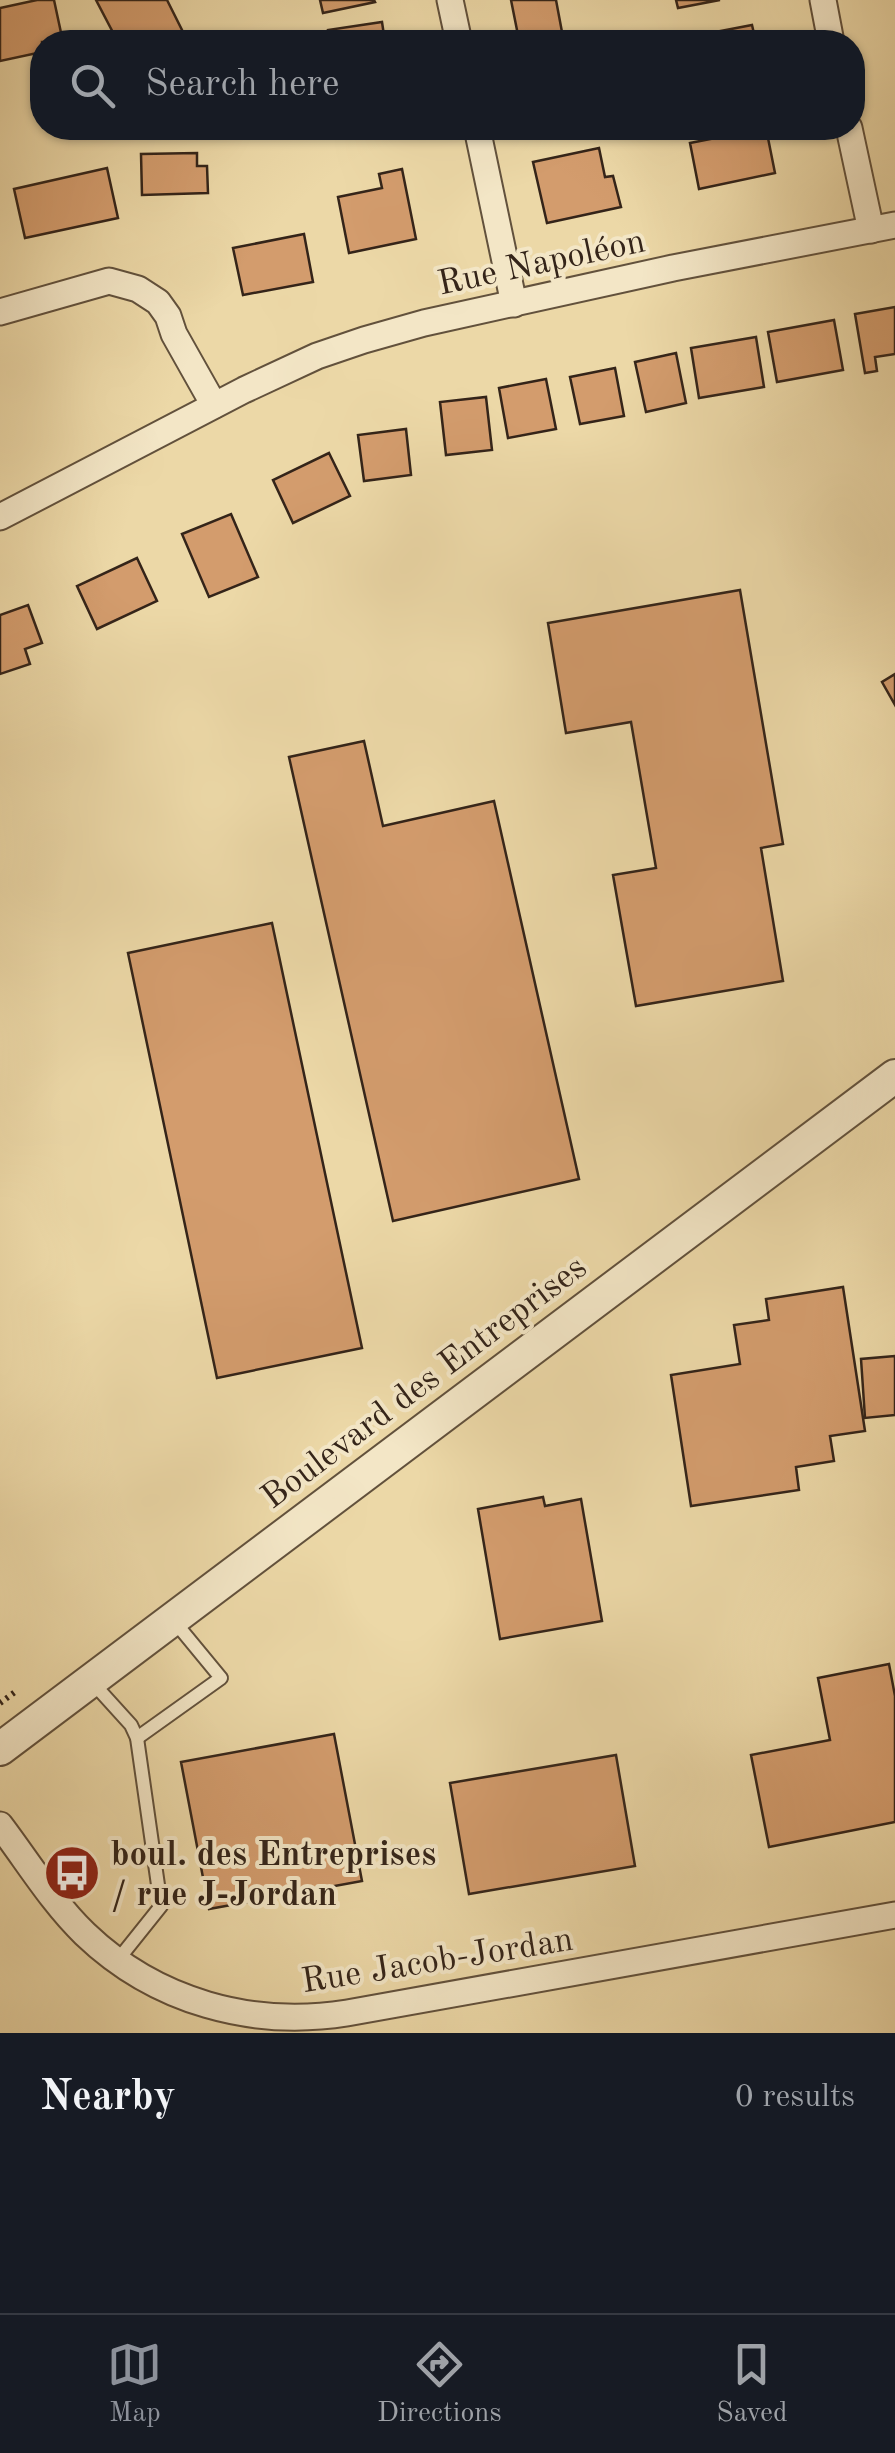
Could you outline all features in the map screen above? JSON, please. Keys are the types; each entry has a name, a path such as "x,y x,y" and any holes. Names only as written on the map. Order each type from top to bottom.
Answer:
{"street":[{"path":"450,0 456,30"},
{"path":"822,0 829,30"},
{"path":"479,140 514,304"},
{"path":"853,140 883,227"},
{"name":"Rue Napoléon","path":"0,516 317,356 364,340 673,268 883,227"},
{"path":"0,312 109,280 138,288 158,302 168,316 214,406"},
{"name":"Boulevard des Entreprises","path":"0,1750 895,1076"},
{"name":"Rue Jacob-Jordan","path":"0,1825 67,1914 117,1961 147,1981 196,2002 246,2014 297,2019 347,2013 895,1914"}],"lane":[{"path":"137,1738 221,1678 173,1620"},
{"path":"91,1680 131,1725 137,1738 161,1906 117,1961"}],"path":[{"path":"0,1702 15,1692"}],"building":[{"path":"54,0 60,30 30,30 30,55 0,61 0,8"},
{"path":"96,0 167,0 182,30 112,30"},
{"path":"320,0 374,0 375,2 323,13"},
{"path":"511,0 556,0 562,30 517,30"},
{"path":"676,0 720,0 678,8"},
{"path":"382,22 383,30 328,30"},
{"path":"752,25 753,30 726,30"},
{"path":"768,140 775,173 699,189 690,143"},
{"path":"599,148 605,177 613,176 621,207 547,223 533,162"},
{"path":"197,153 197,166 207,166 208,193 142,195 141,154"},
{"path":"107,168 118,218 25,238 14,189"},
{"path":"402,169 416,239 349,253 338,197 382,188 379,174"},
{"path":"304,234 313,282 243,295 233,248"},
{"path":"895,307 895,354 875,357 877,371 865,373 855,314"},
{"path":"834,320 843,370 777,382 768,332"},
{"path":"756,337 764,387 699,398 691,348"},
{"path":"676,353 686,403 646,412 635,362"},
{"path":"615,368 624,416 580,424 570,377"},
{"path":"546,379 556,429 508,438 499,388"},
{"path":"486,397 492,450 446,455 440,402"},
{"path":"406,429 411,475 364,481 358,435"},
{"path":"329,453 350,496 293,523 273,480"},
{"path":"231,514 258,577 209,597 182,534"},
{"path":"137,558 157,601 97,629 77,586"},
{"path":"740,590 783,844 761,848 783,981 636,1006 613,875 656,868 631,722 566,733 548,623"},
{"path":"28,605 42,643 25,649 30,664 0,674 0,615"},
{"path":"895,674 895,705 882,682"},
{"path":"364,741 383,826 494,801 579,1179 393,1221 289,757"},
{"path":"272,923 362,1348 217,1378 128,953"},
{"path":"843,1287 865,1431 830,1436 834,1461 796,1467 799,1490 691,1506 671,1375 740,1364 734,1325 769,1320 766,1299"},
{"path":"895,1356 895,1415 865,1418 861,1359"},
{"path":"543,1497 545,1506 581,1499 602,1621 500,1639 478,1509"},
{"path":"889,1664 895,1696 895,1822 769,1847 751,1755 830,1740 818,1678"},
{"path":"334,1734 362,1881 209,1909 181,1762"},
{"path":"616,1755 635,1866 469,1894 450,1783"}],"place":[{"name":"boul. des Entreprises / rue J-Jordan","path":"72,1873"}]}
